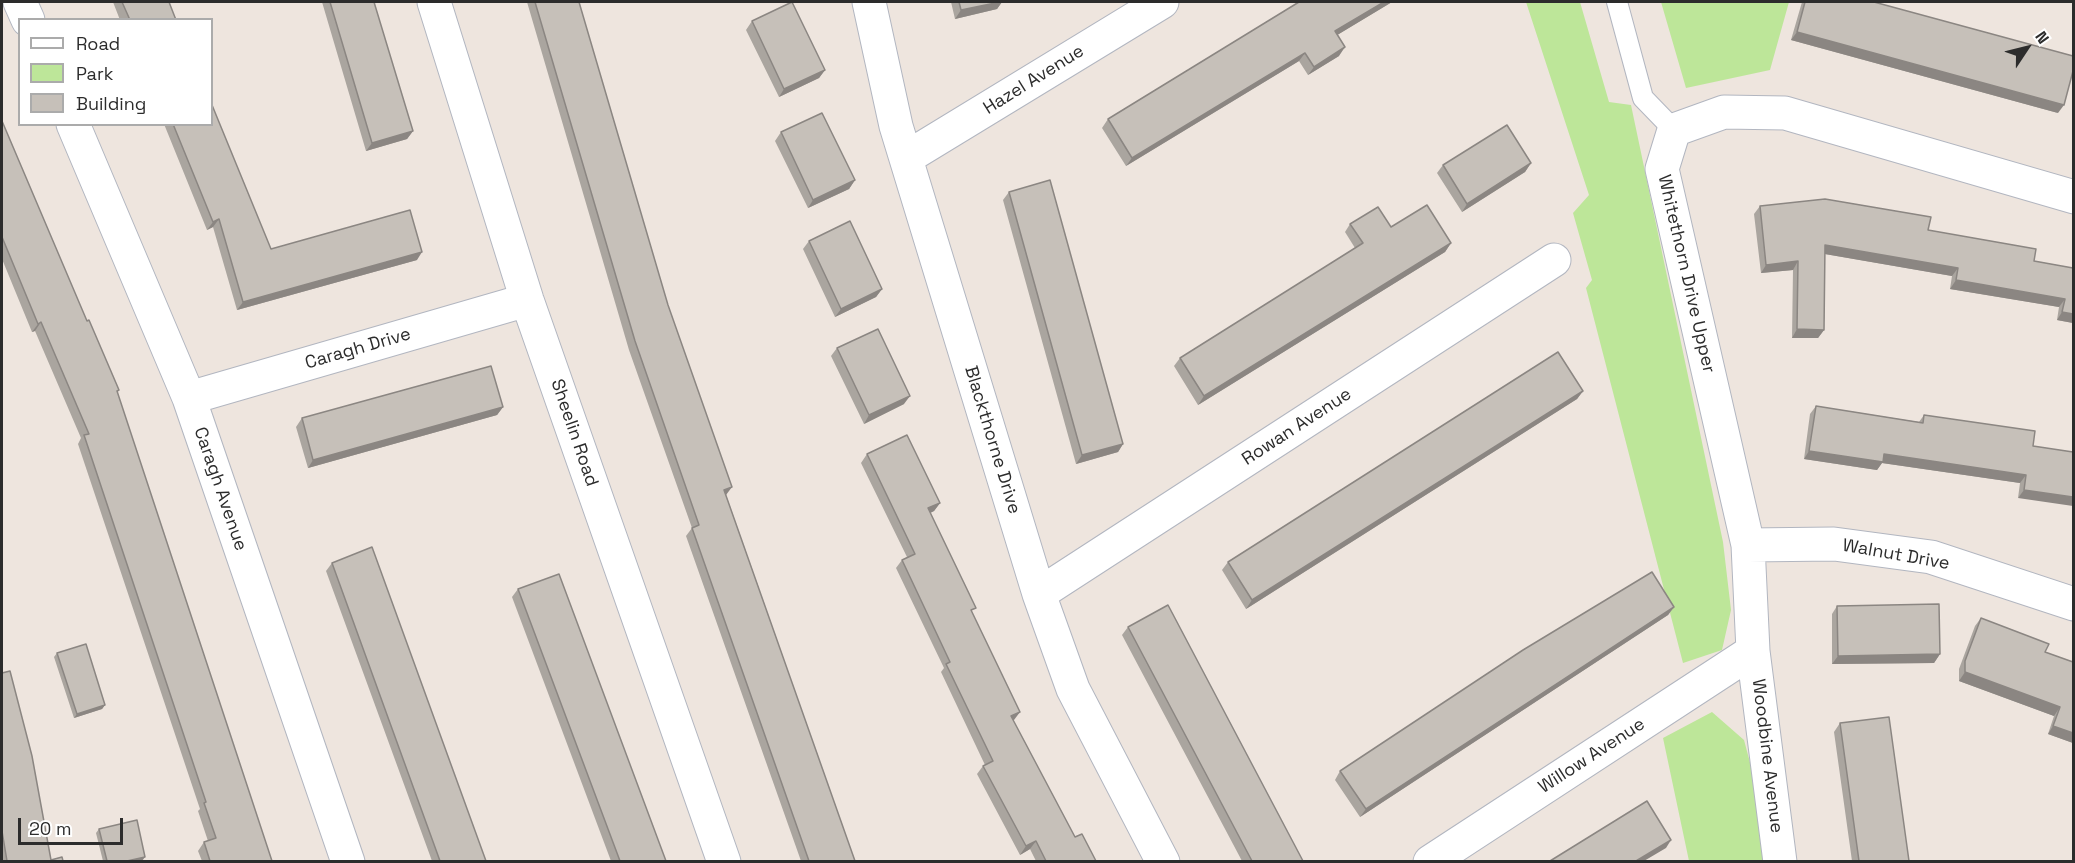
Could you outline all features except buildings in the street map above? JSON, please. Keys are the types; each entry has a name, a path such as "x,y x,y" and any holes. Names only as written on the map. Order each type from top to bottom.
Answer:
{"street":[{"path":"20,2 27,18"},
{"name":"Sheelin Road","path":"434,2 527,300 724,861"},
{"name":"Blackthorne Drive","path":"869,2 896,126 1039,594 1073,689 1162,861"},
{"name":"Hazel Avenue","path":"906,159 1162,2"},
{"path":"1674,130 1724,112 1785,113 2073,197"},
{"name":"Caragh Avenue","path":"74,126 189,398 348,861"},
{"name":"Whitethorn Drive Upper","path":"1674,130 1662,169 1748,545 1753,651"},
{"name":"Rowan Avenue","path":"1039,594 1554,260"},
{"name":"Caragh Drive","path":"189,398 527,300"},
{"name":"Walnut Drive","path":"1748,545 1834,544 1931,557 2073,603"},
{"name":"Willow Avenue","path":"1430,861 1753,651"},
{"name":"Woodbine Avenue","path":"1753,651 1780,861"}],"lane":[{"path":"1617,2 1643,98 1674,130"}],"green space":[{"path":"1526,2 1580,2 1609,102 1631,105 1723,542 1731,610 1722,650 1683,663 1586,288 1592,280 1573,213 1589,195"},
{"path":"1661,2 1789,2 1770,70 1686,88"},
{"path":"1712,712 1744,740 1752,770 1763,861 1689,861 1663,738"}]}
